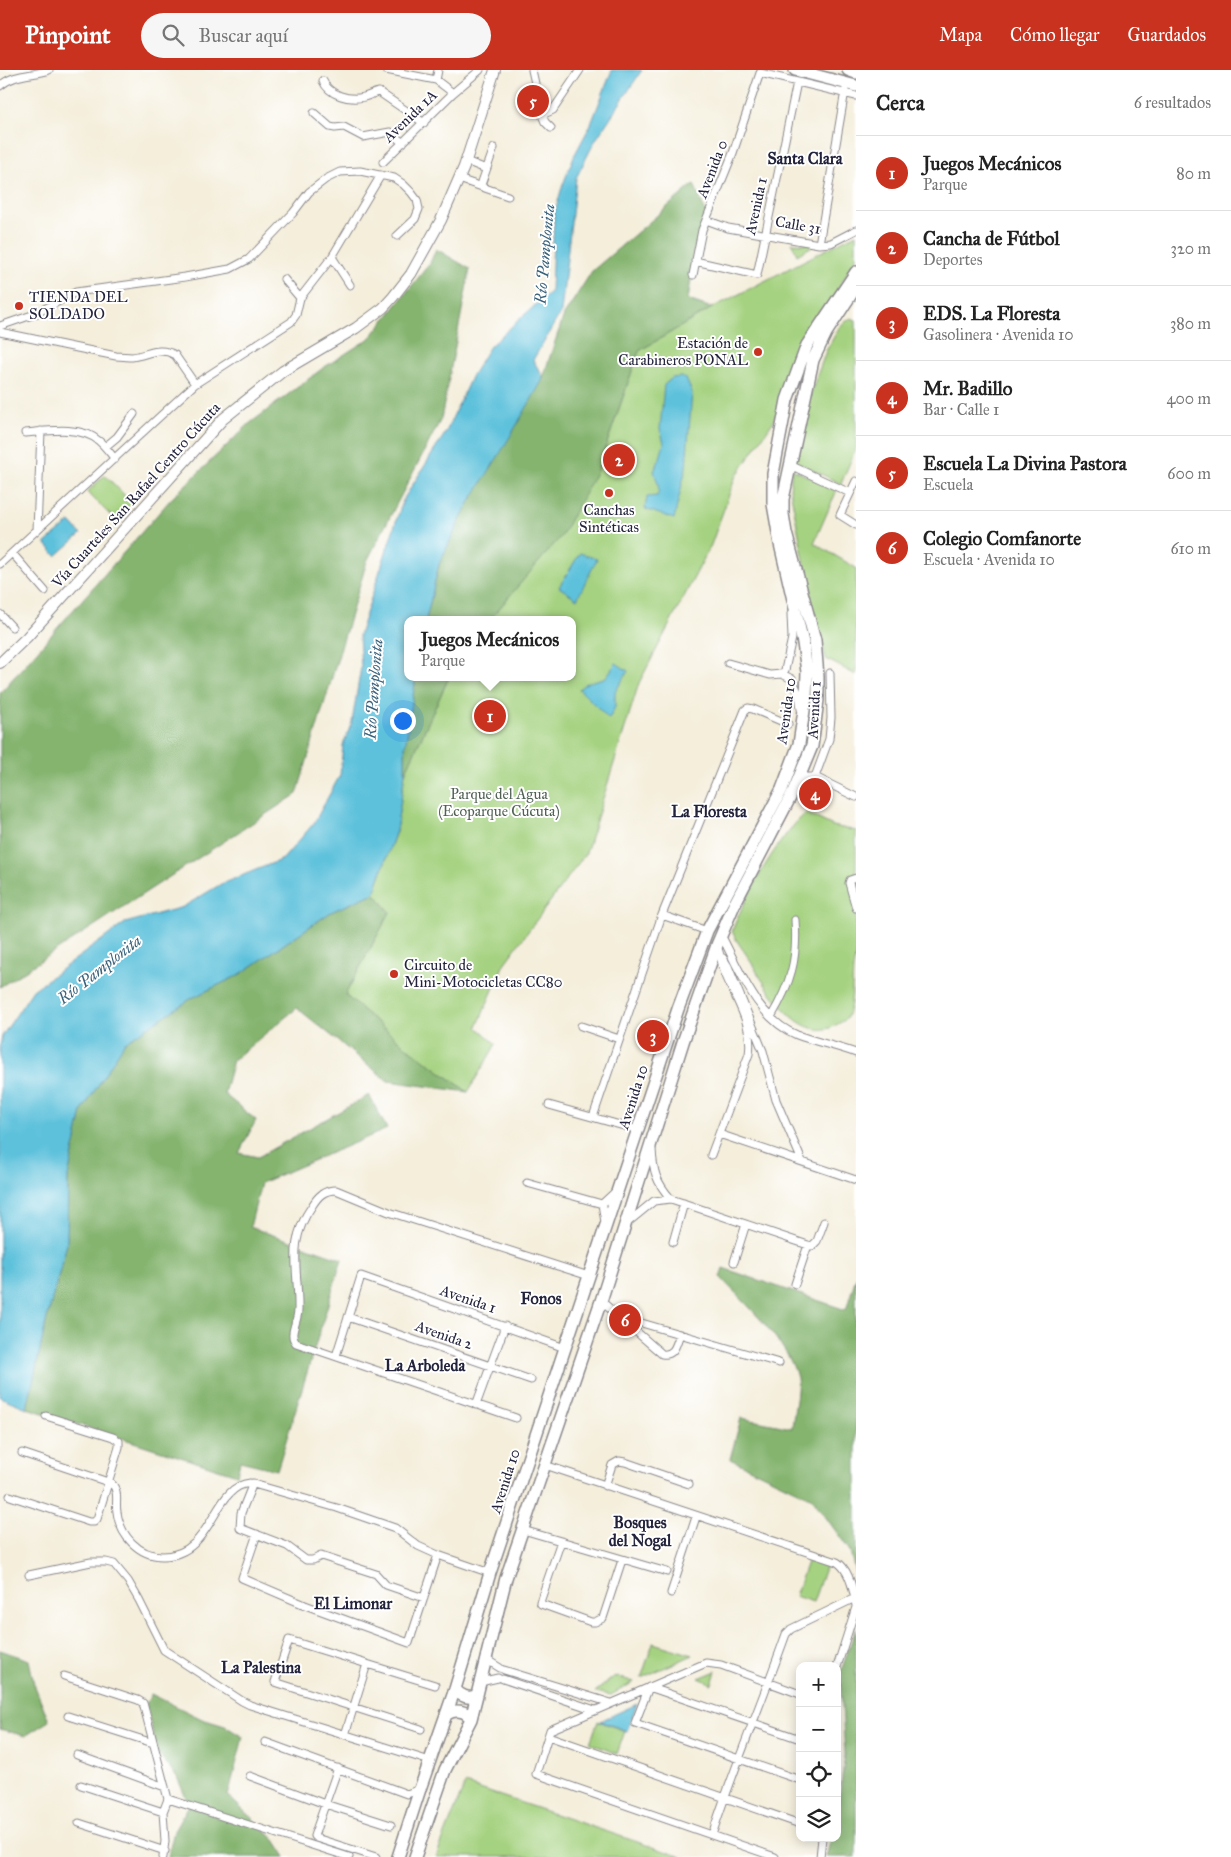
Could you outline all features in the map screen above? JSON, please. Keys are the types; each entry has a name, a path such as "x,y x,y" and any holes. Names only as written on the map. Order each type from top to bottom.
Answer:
{"main road":[{"name":"Vía Cuarteles San Rafael Centro Cúcuta","path":"0,663 27,637 222,419 283,371 356,328 393,297 411,274 441,220 466,161 495,70"},
{"path":"848,70 856,73"},
{"path":"796,74 844,88 856,86"},
{"name":"Avenida 10","path":"414,1857 445,1770 470,1719 506,1578 601,1301 708,969 734,905 795,788 812,746 818,700 815,640 783,514 783,499 813,360 828,322 856,272"},
{"name":"Avenida 10","path":"398,1857 456,1689 490,1573 606,1226 608,1204 619,1185 678,1009 707,931 782,789 799,744 803,724 807,672 803,643 780,544 773,504 774,467 787,400 807,345 856,287"},
{"path":"619,1185 637,1187"},
{"path":"608,1204 623,1202 631,1207"},
{"path":"456,1689 458,1693 464,1696 472,1698 477,1695"},
{"path":"447,1714 453,1711 460,1711 467,1714 470,1719"}],"street":[{"path":"0,86 6,80 18,76 36,75 49,70"},
{"path":"386,70 436,80 453,93"},
{"name":"Avenida 1A","path":"436,80 438,70"},
{"name":"Avenida 1A","path":"383,162 424,124 453,93 480,70"},
{"path":"532,70 542,115 545,122 551,128"},
{"path":"542,115 553,110 580,70"},
{"name":"Avenida 0","path":"692,275 706,220 734,153 760,73 796,74"},
{"name":"Avenida 1","path":"695,262 757,275 796,74"},
{"path":"323,80 327,88 339,96 363,98 379,92 424,124"},
{"path":"856,96 844,88 823,244 836,242 856,230"},
{"path":"314,113 330,127 344,127 363,137 390,132 403,143"},
{"path":"482,182 494,148"},
{"path":"466,161 486,169"},
{"path":"0,326 35,314 76,292 185,277 230,268 250,259 293,213 309,192 326,178 340,172 360,171 394,178 403,184 417,200 419,209 415,219 396,236"},
{"path":"0,564 195,384 291,322 296,315 300,298 332,257 381,175"},
{"path":"459,178 508,196"},
{"name":"Calle 31","path":"706,220 728,228 823,244"},
{"path":"332,257 350,285"},
{"path":"284,279 300,298"},
{"path":"0,332 116,356 133,357 157,350 170,352 175,355 195,384"},
{"path":"105,447 117,437 134,414"},
{"path":"37,530 42,431"},
{"path":"25,433 75,431 90,435 98,440 115,458"},
{"path":"790,465 850,493"},
{"path":"856,481 840,515 856,525"},
{"path":"12,554 45,591"},
{"path":"782,674 785,670 793,630 787,592 790,582"},
{"path":"0,614 12,627"},
{"path":"728,663 770,676 782,674 792,679 796,684 799,694 803,724"},
{"name":"Avenida 1","path":"815,777 829,739 831,718 830,673"},
{"path":"593,1117 662,915 745,710 748,708 753,709 788,724"},
{"path":"795,788 801,788 808,777 815,777 855,794"},
{"path":"856,878 849,881 856,908"},
{"path":"662,915 707,931"},
{"path":"770,1017 788,985 792,971 796,951 795,920"},
{"path":"711,1155 749,1054 750,1040 747,1023 723,967 719,945"},
{"path":"719,945 770,1017 795,1034 856,1053"},
{"path":"719,945 753,1024 763,1051 776,1100 802,1161"},
{"path":"708,969 715,966 723,967"},
{"path":"581,1026 619,1039"},
{"path":"549,1105 638,1130"},
{"path":"719,1134 856,1180"},
{"path":"652,1141 652,1156 659,1186 670,1199"},
{"path":"527,1183 608,1204"},
{"path":"516,1418 336,1356 328,1356 296,1343 292,1336 298,1312 295,1248 302,1221 320,1194 328,1191 341,1192 389,1212 589,1276"},
{"path":"625,1225 654,1201 670,1199 812,1246 817,1241 824,1222"},
{"path":"673,1242 684,1203"},
{"path":"734,1262 746,1224"},
{"path":"795,1284 808,1245"},
{"name":"Avenida 1","path":"348,1317 361,1276 566,1348"},
{"path":"601,1301 621,1316 662,1354 666,1355 673,1352 680,1334"},
{"path":"621,1316 779,1363"},
{"path":"336,1356 348,1317"},
{"name":"Avenida 2","path":"348,1317 531,1380"},
{"path":"476,1404 505,1326"},
{"path":"10,1496 91,1522 97,1519 119,1447 119,1441 113,1437 46,1416"},
{"path":"22,1453 114,1485 118,1519 126,1537 136,1547 147,1553 165,1556 177,1554 189,1548 208,1528 222,1502 231,1492 243,1484 253,1483 337,1508 395,1528 418,1546 490,1573"},
{"path":"604,1486 612,1465 619,1461 689,1484"},
{"path":"545,1465 696,1517 839,1563 844,1568 856,1603 839,1662"},
{"path":"253,1483 241,1513 240,1528 288,1546 306,1560 313,1560 321,1556 340,1562 376,1574 386,1585 424,1598"},
{"path":"671,1593 696,1517"},
{"path":"523,1530 667,1572"},
{"path":"257,1534 242,1578 305,1605 409,1643 438,1555"},
{"path":"561,1541 540,1602 591,1622 603,1618 622,1560"},
{"path":"29,1575 91,1562 114,1564 128,1581 164,1650 214,1683 250,1705 430,1761"},
{"path":"712,1835 724,1798 788,1631 840,1604 856,1603"},
{"path":"421,1729 275,1682 288,1640 435,1685"},
{"path":"486,1655 489,1661 502,1669 611,1703"},
{"path":"775,1857 536,1774 550,1730 706,1663 721,1665 796,1693"},
{"path":"345,1735 368,1664"},
{"path":"64,1676 143,1703 168,1800 163,1812 164,1854 79,1823"},
{"path":"480,1682 501,1679 596,1710"},
{"path":"649,1687 796,1738"},
{"path":"649,1687 635,1723 796,1779"},
{"path":"68,1716 154,1743"},
{"path":"548,1736 796,1823"},
{"path":"265,1742 407,1794 420,1789"},
{"path":"77,1755 165,1788"},
{"path":"338,1768 314,1832 316,1838 376,1857"},
{"path":"250,1776 391,1826"},
{"path":"81,1785 163,1812"},
{"path":"407,1794 412,1813"},
{"path":"168,1800 349,1857"},
{"path":"820,1857 822,1842"}],"green space":[{"path":"694,184 706,213 694,259 688,300 712,308 639,351 598,469 562,535 492,616 427,616 439,564 466,508 543,377 564,315 592,271"},
{"name":"Parque del Agua (Ecoparque Cúcuta)","path":"856,234 856,258 804,347 773,422 735,478 711,545 639,683 586,853 504,964 477,1027 496,1044 468,1092 402,1044 345,995 390,912 374,893 396,831 405,773 447,681 576,681 576,616 493,616 504,603 598,469 639,351 712,308"},
{"path":"792,243 816,244 797,255"},
{"path":"436,249 470,269 441,419 367,561 297,794 0,987 0,693 171,499 249,424 323,368 370,338 430,263"},
{"path":"851,318 856,320 856,448 841,484 793,460 801,420 826,351 840,326"},
{"path":"792,469 837,490 814,543 856,568 856,675 826,659 812,602 790,489"},
{"path":"105,475 132,503 115,520 87,492"},
{"path":"415,681 447,681 405,773 405,747"},
{"path":"806,813 833,826 856,831 856,955 851,1004 846,1019 836,1025 822,1029 809,1027 796,1020 784,1009 763,981 732,931 745,901 763,868 784,837"},
{"path":"374,893 390,912 345,995 404,1045 468,1092 388,1081 297,1008 233,1060 224,1094 256,1120 239,1153 258,1157 369,1095 387,1129 261,1183 250,1227 342,1259 277,1470 240,1461 237,1475 27,1408 47,1318 67,1244 68,1177 82,1111 125,1041 192,998 239,975 331,912"},
{"path":"723,1268 846,1310 856,1277 856,1576 850,1551 812,1498 730,1459 741,1418 792,1428 797,1395 797,1378 793,1365 776,1338 720,1277"},
{"path":"808,1559 826,1565 813,1602 795,1596"},
{"path":"856,1628 856,1857 826,1857 830,1842 841,1842 841,1785 845,1755 841,1671"},
{"path":"653,1643 693,1655 641,1678"},
{"path":"0,1650 29,1660 34,1684 49,1721 25,1736 0,1729"},
{"path":"716,1671 712,1684 699,1678"},
{"path":"615,1676 634,1682 611,1695 595,1692"},
{"path":"151,1694 202,1719 225,1726 243,1737 228,1796 275,1840 286,1857 168,1857 174,1831 189,1805 177,1777 157,1752 146,1704"},
{"path":"598,1721 625,1731 617,1754 590,1743"},
{"path":"465,1784 682,1857 436,1857"}],"water":[{"name":"Río Pamplonita","path":"612,70 642,70 595,141 576,178 561,312 533,360 543,377 542,381 466,508 439,564 427,616 404,616 404,681 415,681 405,747 405,773 396,831 374,893 331,912 239,975 192,998 125,1042 82,1111 68,1177 67,1244 47,1318 27,1408 0,1397 0,1046 2,1036 33,990 125,923 183,907 221,884 283,859 314,823 340,775 343,745 352,722 361,667 359,635 403,500 446,432 472,375 490,346 551,291 554,215 574,156 591,124"},
{"path":"681,377 686,379 692,392 686,467 674,519 645,509 647,497 657,496 658,493 654,471 664,443 660,429 664,385 672,378"},
{"path":"70,522 81,534 56,556 45,543"},
{"path":"580,553 597,559 577,599 559,587"},
{"path":"616,663 628,671 615,692 615,707 609,719 579,689 589,682 606,677"},
{"path":"637,1704 627,1731 600,1721"}],"place":[{"name":"Escuela La Divina Pastora","path":"533,101"},
{"name":"TIENDA DEL SOLDADO","path":"19,306"},
{"name":"Estación de Carabineros PONAL","path":"758,352"},
{"name":"Cancha de Fútbol","path":"619,460"},
{"name":"Canchas Sintéticas","path":"609,493"},
{"name":"Juegos Mecánicos","path":"490,716"},
{"name":"Mr. Badillo","path":"815,794"},
{"name":"Circuito de Mini-Motocicletas CC80","path":"394,974"},
{"name":"EDS. La Floresta","path":"653,1036"},
{"name":"Colegio Comfanorte","path":"625,1320"}],"district":[{"name":"Santa Clara","path":"805,158"},
{"name":"La Floresta","path":"709,811"},
{"name":"Fonos","path":"541,1298"},
{"name":"La Arboleda","path":"425,1365"},
{"name":"Bosques del Nogal","path":"640,1531"},
{"name":"El Limonar","path":"353,1603"},
{"name":"La Palestina","path":"261,1667"}]}
